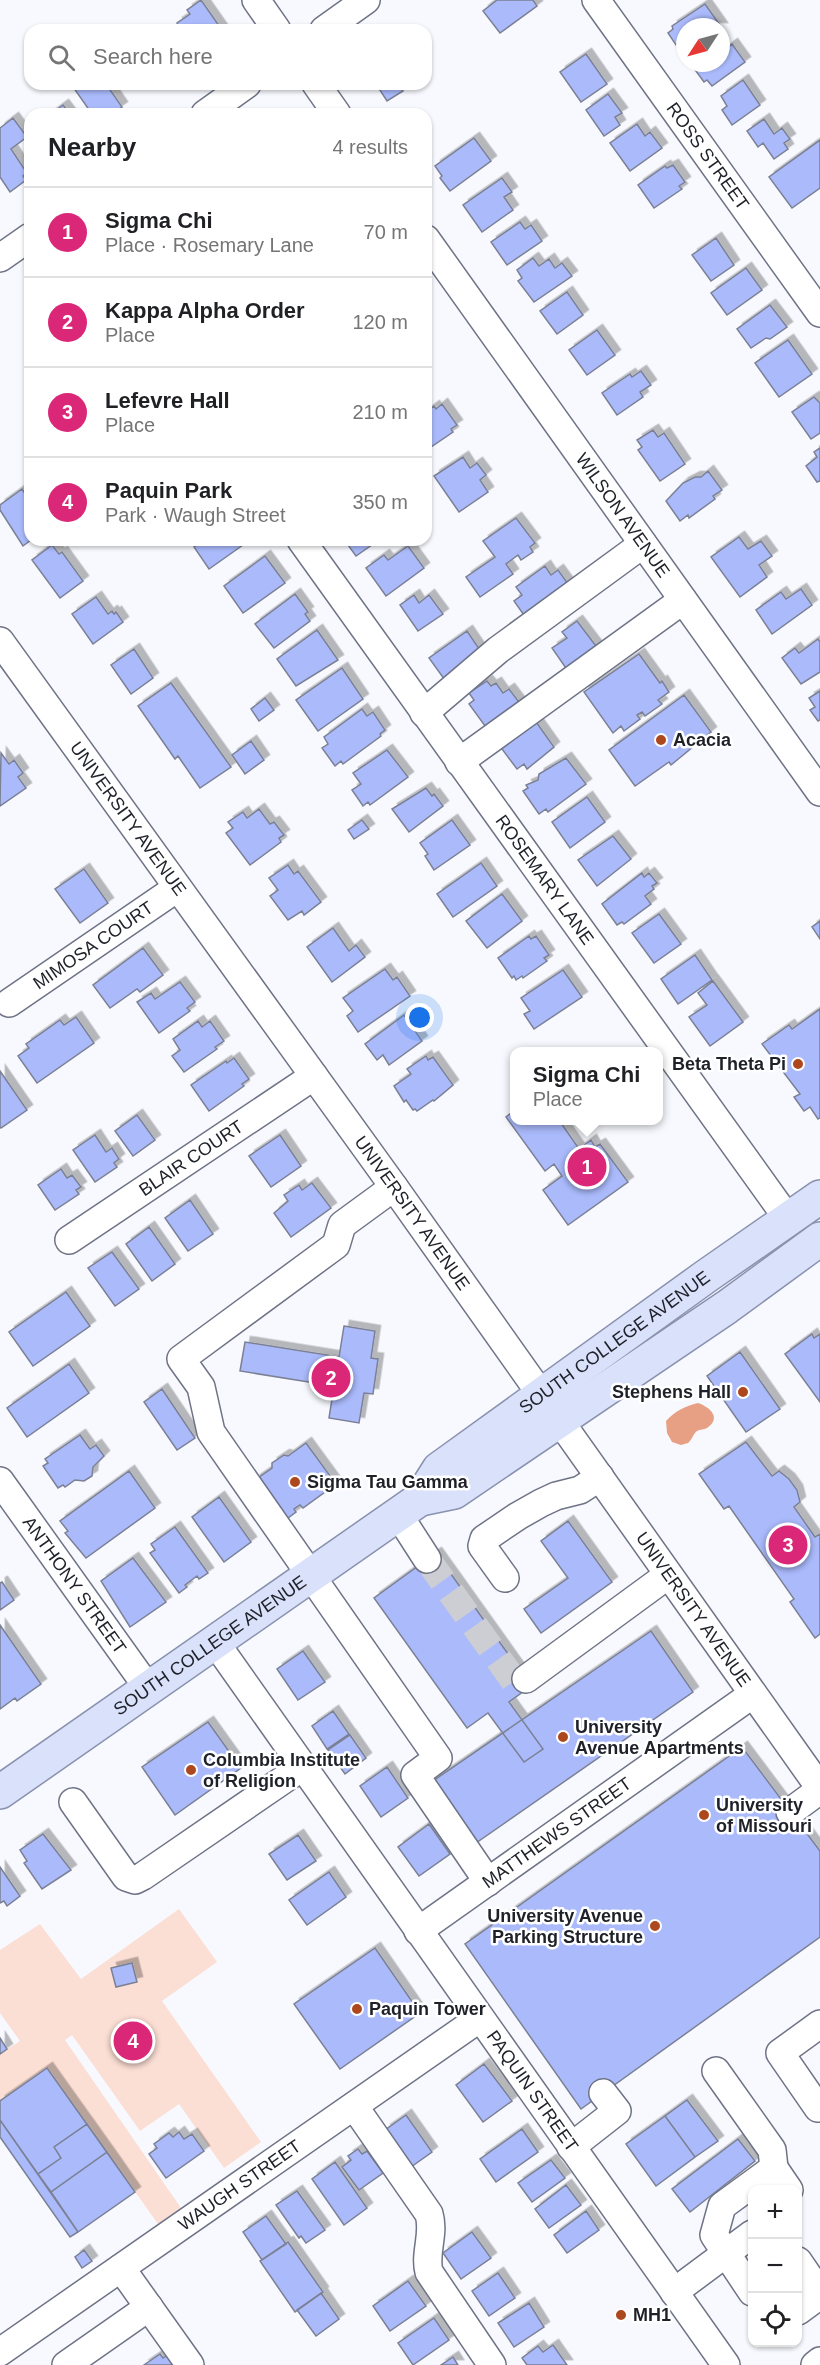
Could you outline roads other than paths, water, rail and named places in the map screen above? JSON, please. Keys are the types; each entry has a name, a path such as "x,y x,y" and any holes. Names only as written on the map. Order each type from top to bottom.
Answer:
{"main road":[{"name":"SOUTH COLLEGE AVENUE","path":"551,1408 820,1197"},
{"name":"SOUTH COLLEGE AVENUE","path":"0,1792 409,1506 439,1469 727,1307 820,1239"}],"street":[{"path":"256,0 273,24"},
{"path":"332,24 366,0"},
{"name":"ROSS STREET","path":"596,0 820,313"},
{"path":"213,108 239,90"},
{"path":"320,90 333,108"},
{"path":"0,258 24,241"},
{"name":"WILSON AVENUE","path":"432,247 683,600 816,779"},
{"path":"424,713 498,650 643,544"},
{"name":"ROSEMARY LANE","path":"305,546 788,1220"},
{"path":"459,762 683,600"},
{"name":"UNIVERSITY AVENUE","path":"0,641 394,1187 820,1789"},
{"name":"MIMOSA COURT","path":"9,1003 177,888"},
{"name":"BLAIR COURT","path":"69,1240 314,1076"},
{"path":"394,1187 342,1225 336,1245 181,1359 201,1387 210,1432 438,1758 415,1774 488,1882"},
{"path":"506,1578 482,1546 483,1539 541,1503 580,1490 600,1478"},
{"name":"ANTHONY STREET","path":"0,1481 148,1688"},
{"path":"409,1506 427,1559"},
{"path":"526,1679 668,1575"},
{"name":"PAQUIN STREET","path":"215,1642 726,2365"},
{"name":"MATTHEWS STREET","path":"418,1931 753,1694"},
{"path":"73,1802 126,1877 135,1880 302,1767"},
{"path":"790,1812 820,1789"},
{"name":"WAUGH STREET","path":"3,2354 121,2268 480,2018"},
{"path":"818,2108 780,2052 820,2024"},
{"path":"716,2071 772,2150 781,2179 722,2206 714,2235 748,2285"},
{"path":"571,2146 617,2111 603,2092"},
{"path":"354,2106 429,2214 431,2229 426,2263 429,2272 492,2365"},
{"path":"674,2292 748,2238"},
{"path":"802,2267 820,2294 802,2308"},
{"path":"121,2268 190,2365"},
{"path":"66,2365 149,2307"},
{"path":"815,2365 820,2361"}],"tunnel":[{"path":"427,1559 517,1685 526,1679"}],"place":[{"name":"Acacia","path":"661,740"},
{"name":"Beta Theta Pi","path":"798,1064"},
{"name":"Sigma Chi","path":"587,1167"},
{"name":"Kappa Alpha Order","path":"331,1378"},
{"name":"Stephens Hall","path":"743,1392"},
{"name":"Sigma Tau Gamma","path":"295,1482"},
{"name":"Lefevre Hall","path":"788,1545"},
{"name":"University Avenue Apartments","path":"563,1737"},
{"name":"Columbia Institute of Religion","path":"191,1770"},
{"name":"University of Missouri","path":"704,1815"},
{"name":"University Avenue Parking Structure","path":"655,1926"},
{"name":"Paquin Tower","path":"357,2009"},
{"name":"Paquin Park","path":"133,2041"},
{"name":"MH1","path":"621,2315"}]}
